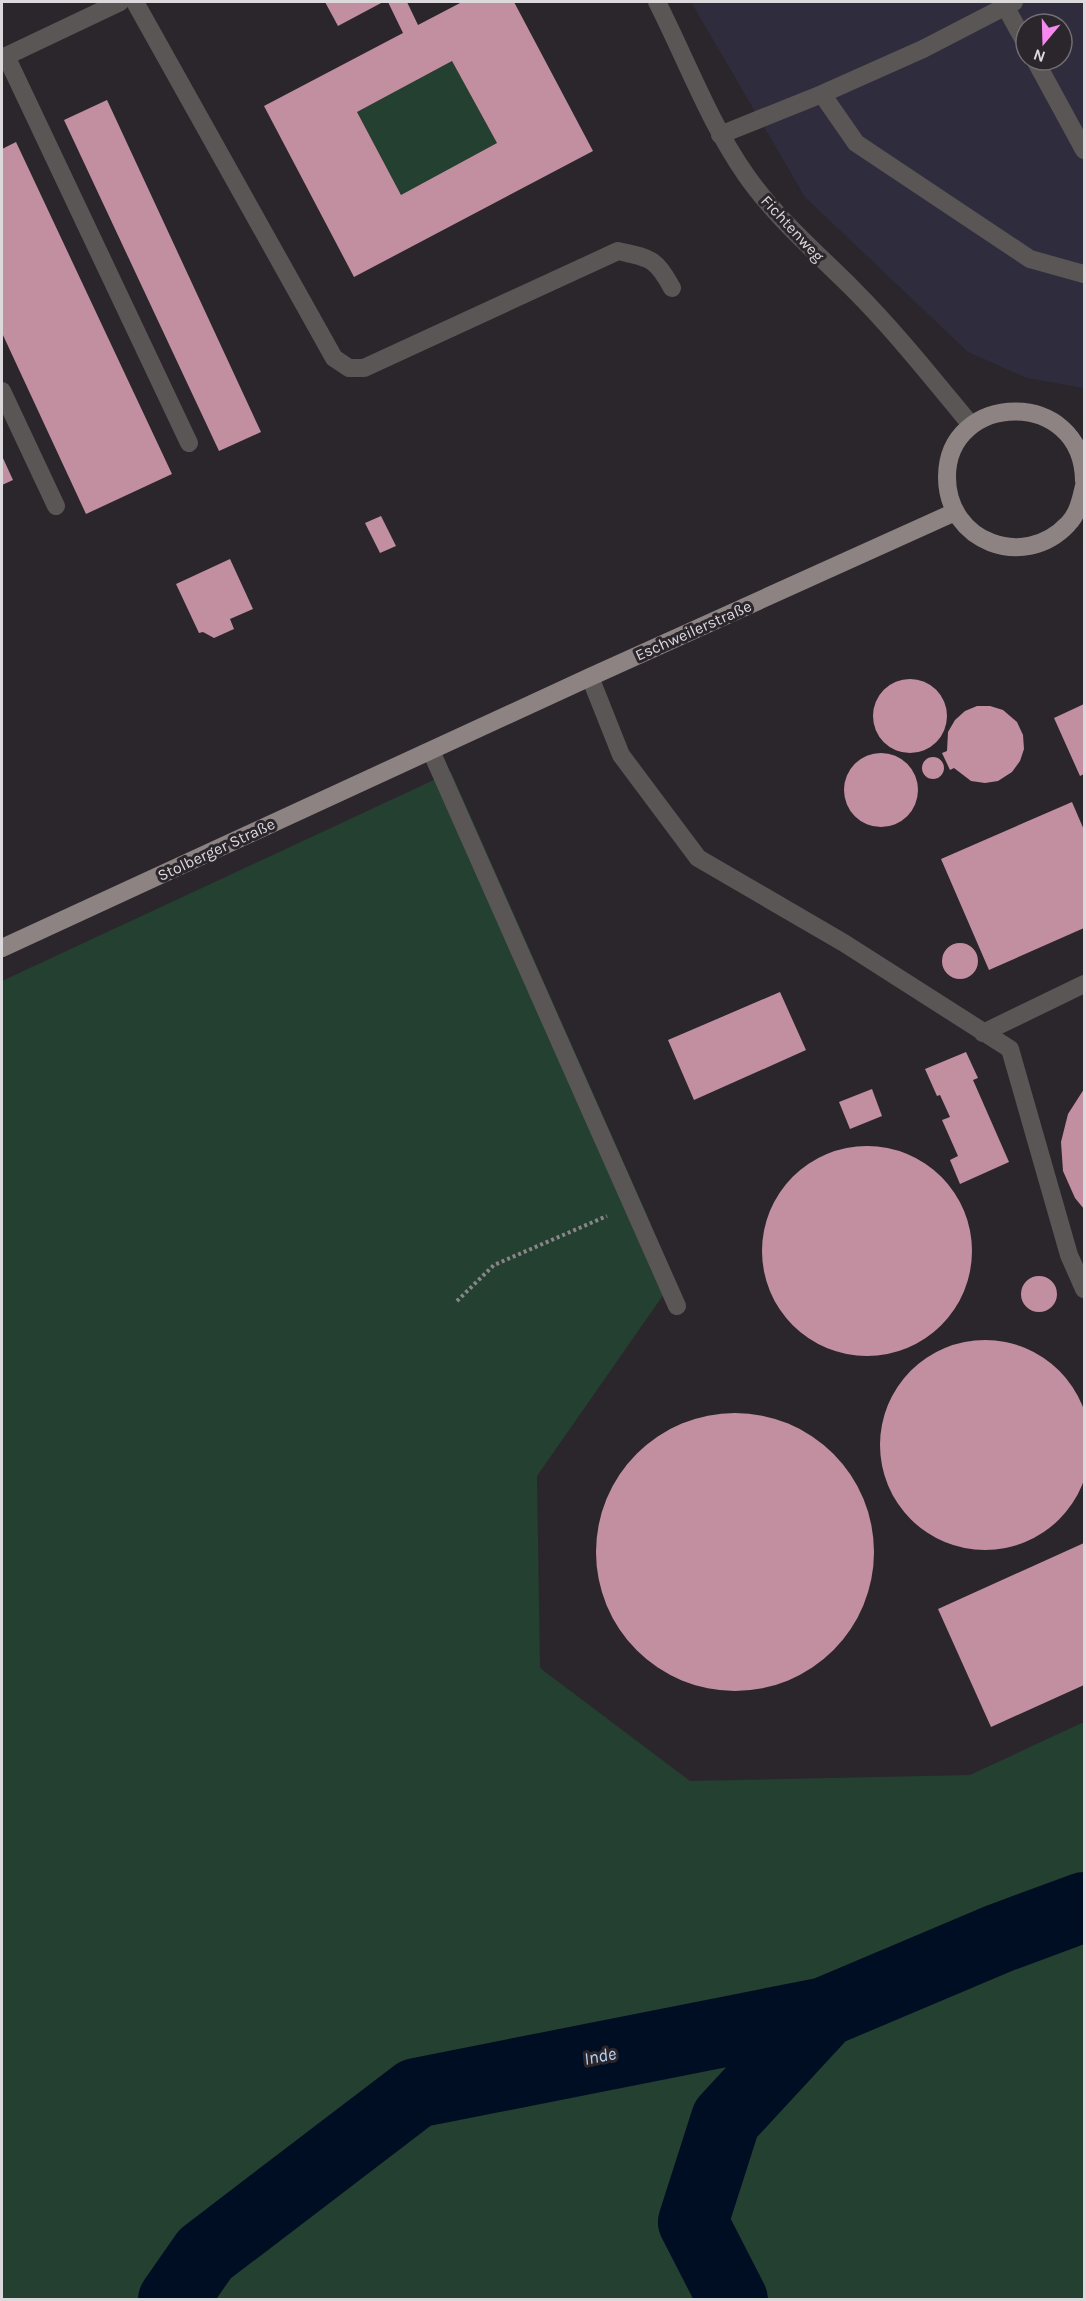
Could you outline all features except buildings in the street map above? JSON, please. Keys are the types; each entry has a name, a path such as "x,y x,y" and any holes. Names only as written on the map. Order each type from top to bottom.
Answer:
{"main road":[{"path":"1084,481 1083,453 1056,423 1036,413 1004,412 987,416 971,425 960,439 949,465 948,494 955,512 969,530 988,542 1010,548 1032,546 1053,537 1070,522 1081,502 1084,486"},
{"name":"Eschweilerstraße","path":"431,751 955,512"},
{"name":"Stolberger Straße","path":"2,948 431,751"}],"street":[{"path":"120,2 4,57 189,443"},
{"path":"135,2 334,358 349,368 364,368 618,250 642,256 661,267 672,288"},
{"name":"Fichtenweg","path":"657,2 720,135 747,176 778,217 853,289 906,347 971,425"},
{"path":"720,135 822,94 923,49 1010,4"},
{"path":"1042,72 1084,150"},
{"path":"822,94 856,143 1030,259 1084,274"},
{"path":"2,391 56,506"},
{"path":"590,677 621,755 698,858 844,943 1010,1049 1069,1255 1084,1289"},
{"path":"431,751 677,1306"},
{"path":"983,1033 1084,984"}],"path":[{"path":"457,1301 494,1265 632,1205"}],"shaded area":[{"path":"691,2 1084,2 1084,388 1027,378 968,352 805,197"}],"green space":[{"path":"452,61 497,143 401,195 357,112"},
{"path":"451,772 647,1215 673,1281 537,1476 540,1668 690,1781 970,1775 1084,1722 1084,2299 2,2299 2,981"}],"waterway":[{"name":"Inde","path":"173,2300 205,2254 416,2093 825,2012 1000,1938 1084,1907"},
{"path":"733,2300 693,2222 726,2119 825,2012"}]}
